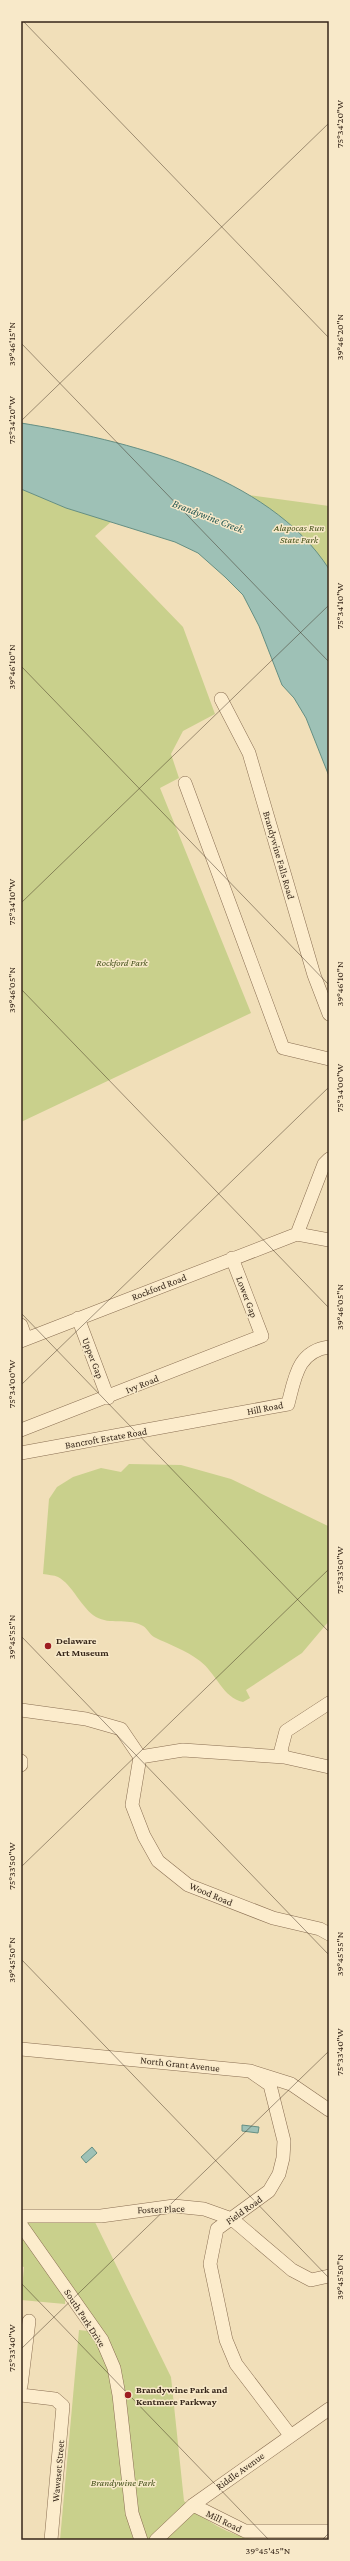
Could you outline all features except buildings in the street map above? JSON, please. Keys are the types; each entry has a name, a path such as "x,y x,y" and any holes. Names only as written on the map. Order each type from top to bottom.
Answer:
{"street":[{"name":"Brandywine Falls Road","path":"221,700 249,754 314,975 329,1014"},
{"path":"185,783 283,1048 329,1059"},
{"path":"329,1159 324,1164 297,1234 329,1240"},
{"name":"Rockford Road","path":"24,1340 297,1234"},
{"name":"Lower Gap","path":"232,1258 262,1336"},
{"name":"Upper Gap","path":"78,1318 108,1398"},
{"path":"21,1325 24,1340"},
{"name":"Ivy Road","path":"21,1430 108,1398 262,1336"},
{"name":"Hill Road","path":"190,1423 288,1404 301,1363 316,1348 329,1347"},
{"name":"Bancroft Estate Road","path":"21,1453 190,1423"},
{"path":"284,1757 281,1750 286,1731 329,1702"},
{"path":"21,1710 86,1719 121,1729 140,1757 183,1750 284,1757 329,1766"},
{"name":"Wood Road","path":"140,1757 132,1805 144,1836 158,1861 188,1885 273,1918 320,1929 329,1934"},
{"name":"North Grant Avenue","path":"21,2049 250,2071 291,2084 329,2110"},
{"name":"Field Road","path":"250,2071 270,2085 284,2141 283,2158 279,2174 269,2191 232,2219 217,2228 210,2264 220,2317 236,2364 290,2435"},
{"name":"Foster Place","path":"21,2216 96,2216 174,2206 204,2209 232,2219 292,2270 311,2280 328,2277"},
{"name":"South Park Drive","path":"21,2225 102,2340 114,2368 119,2395 132,2514 140,2540"},
{"path":"21,2386 29,2321"},
{"name":"Wawaset Street","path":"21,2395 55,2398 61,2403 63,2414 51,2540"},
{"name":"Riddle Avenue","path":"156,2540 193,2505 290,2435 329,2409"},
{"name":"Mill Road","path":"193,2505 245,2531 329,2531"}],"green space":[{"name":"Rockford Park","path":"21,489 66,508 112,521 95,536 183,627 215,714 183,731 171,754 179,778 160,788 251,1013 21,1122"},
{"name":"Alapocas Run State Park","path":"248,495 329,506 329,707 242,512"},
{"path":"129,1464 181,1465 231,1479 328,1526 329,1621 302,1653 246,1690 250,1698 243,1702 230,1696 206,1666 195,1657 154,1637 145,1627 141,1625 130,1622 107,1621 96,1617 86,1608 63,1580 56,1576 43,1574 49,1499 57,1487 73,1477 101,1468 121,1472"},
{"name":"Brandywine Park","path":"21,2216 92,2216 171,2377 184,2501 209,2521 227,2531 246,2538 257,2540 60,2540 79,2330 88,2331 65,2297 65,2304 21,2300 24,2267 21,2266"}],"water":[{"name":"Brandywine Creek","path":"21,423 62,430 104,440 148,452 191,467 232,486 270,508 303,536 329,569 329,776 306,718 294,698 282,685 259,626 243,595 198,553 175,542 66,508 21,489"},
{"path":"242,2125 259,2127 258,2133 242,2131"},
{"path":"92,2147 97,2153 86,2163 81,2157"}],"place":[{"name":"Delaware Art Museum","path":"48,1646"},
{"name":"Brandywine Park and Kentmere Parkway","path":"128,2395"}]}
